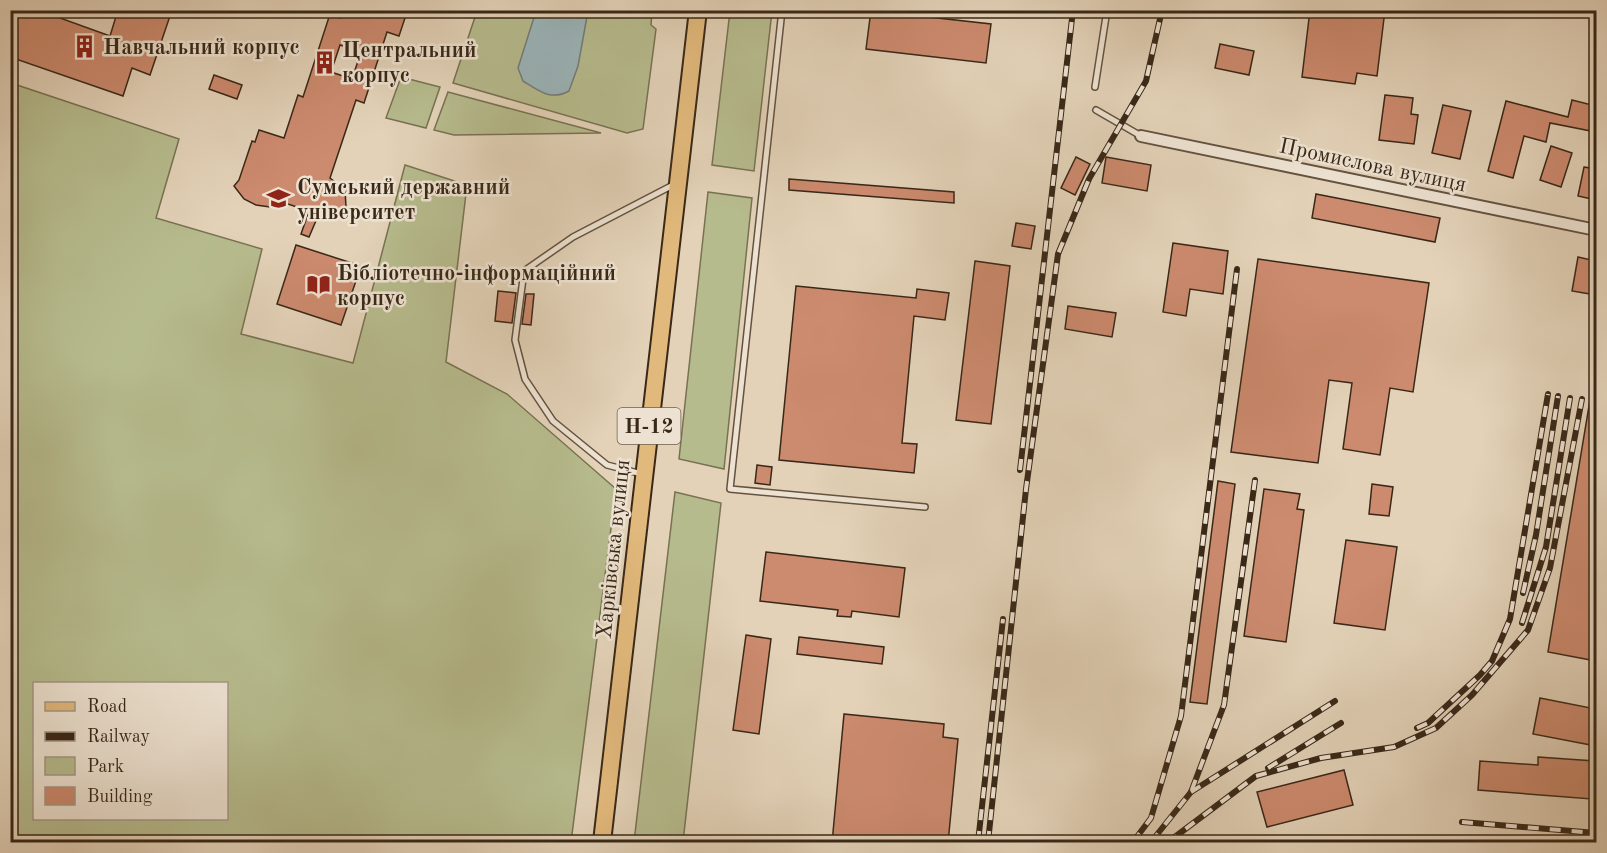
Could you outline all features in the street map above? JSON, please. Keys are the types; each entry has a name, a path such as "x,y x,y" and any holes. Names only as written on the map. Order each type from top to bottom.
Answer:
{"main road":[{"name":"Харківська вулиця","path":"602,843 698,10"}],"street":[{"name":"Промислова вулиця","path":"1142,136 1596,230"}],"lane":[{"path":"782,10 730,489 926,507"},
{"path":"1095,87 1107,10"},
{"path":"1096,111 1142,136"},
{"path":"643,475 608,465 553,422 525,379 514,340 524,271 573,237 677,183"}],"green space":[{"path":"477,11 652,11 651,25 656,29 643,129 627,133 453,83"},
{"path":"730,11 772,11 754,171 712,165"},
{"path":"401,77 440,87 426,128 386,118"},
{"path":"11,83 179,139 156,218 262,249 241,334 353,363 405,165 467,185 446,362 507,394 616,489 571,842 11,842"},
{"path":"448,92 601,133 454,135 434,130"},
{"path":"708,192 752,198 724,469 679,459"},
{"path":"675,492 721,503 683,842 634,842"}],"water":[{"path":"536,11 588,11 578,66 569,91 563,94 545,94 534,88 523,81 518,68"}],"building":[{"name":"Навчальний корпус","path":"10,10 38,10 110,36 118,10 172,10 150,75 132,68 123,96 10,57"},
{"path":"343,10 394,10 406,15 399,36 387,32 364,103 356,100 330,178 345,190 346,207 337,215 318,216 309,237 301,234 309,211 282,202 270,207 256,205 244,199 234,186 239,180 252,141 255,142 259,130 284,138 298,95 303,97 330,14 340,18","holes":["340,45 361,52 352,79 331,72"]},
{"path":"871,10 921,10 920,16 991,24 986,63 866,49"},
{"path":"1310,10 1385,10 1377,76 1357,73 1355,84 1302,77"},
{"path":"1220,44 1254,51 1249,75 1215,68"},
{"path":"214,75 242,85 237,99 209,89"},
{"path":"1385,95 1413,98 1411,114 1418,115 1414,144 1379,140"},
{"path":"1572,100 1596,106 1596,132 1550,123 1546,142 1524,136 1513,178 1488,171 1506,101 1568,117"},
{"path":"1443,105 1471,111 1460,159 1432,153"},
{"path":"1551,146 1572,153 1561,187 1540,180"},
{"path":"1076,157 1090,164 1075,195 1061,188"},
{"path":"1106,157 1151,165 1147,191 1102,183"},
{"path":"1584,167 1596,169 1596,200 1578,196"},
{"path":"789,179 954,192 954,203 789,190"},
{"path":"1316,194 1440,218 1435,242 1312,218"},
{"path":"1016,223 1035,226 1031,249 1012,246"},
{"path":"1173,243 1228,251 1223,294 1190,289 1186,316 1163,312"},
{"name":"Бібліотечно-інформаційний корпус","path":"296,245 361,266 341,325 277,304"},
{"path":"1578,257 1596,261 1596,295 1572,291"},
{"path":"1258,259 1429,283 1413,392 1390,388 1380,455 1343,449 1352,383 1329,380 1318,463 1231,452"},
{"path":"975,261 1010,266 991,424 956,420"},
{"path":"796,286 916,298 917,289 949,293 945,320 914,316 902,443 917,444 914,473 779,460"},
{"path":"498,291 516,293 512,323 495,321"},
{"path":"526,294 534,294 531,325 522,324"},
{"path":"1068,306 1116,313 1112,337 1065,329"},
{"path":"1591,394 1596,395 1596,661 1548,652"},
{"path":"757,465 772,467 770,485 755,483"},
{"path":"1218,481 1235,484 1207,704 1190,702"},
{"path":"1372,484 1393,487 1389,516 1369,514"},
{"path":"1264,489 1300,494 1297,509 1304,510 1286,642 1244,636"},
{"path":"1346,540 1397,547 1385,630 1334,623"},
{"path":"766,552 905,568 899,617 852,611 851,617 837,616 838,610 760,601"},
{"path":"746,635 771,639 759,734 733,730"},
{"path":"799,637 884,647 882,664 797,654"},
{"path":"1540,698 1596,709 1596,746 1533,734"},
{"path":"844,714 944,724 943,737 958,739 948,843 832,843"},
{"path":"1538,757 1595,761 1592,799 1478,790 1480,761 1538,765"},
{"path":"1344,770 1353,805 1267,827 1257,792"}],"railway":[{"path":"1020,470 1073,10"},
{"path":"988,842 1026,489 1058,254 1089,179 1146,81 1162,10"},
{"path":"1133,842 1151,818 1181,716 1237,269"},
{"path":"1417,728 1428,723 1492,661 1510,619 1548,394"},
{"path":"1523,593 1536,535 1558,396"},
{"path":"1522,623 1546,547 1570,398"},
{"path":"1168,842 1256,776 1321,758 1394,747 1436,728 1472,695 1528,630 1550,568 1582,399"},
{"path":"1151,842 1191,792 1224,705 1255,480"},
{"path":"978,842 1003,619"},
{"path":"1191,792 1335,701"},
{"path":"1268,768 1341,723"},
{"path":"1462,822 1596,833"}],"place":[{"name":"Навчальний корпус","path":"85,46"},
{"name":"Центральний корпус","path":"324,62"},
{"name":"Сумський державний університет","path":"279,199"},
{"name":"Бібліотечно-інформаційний корпус","path":"319,285"}]}
